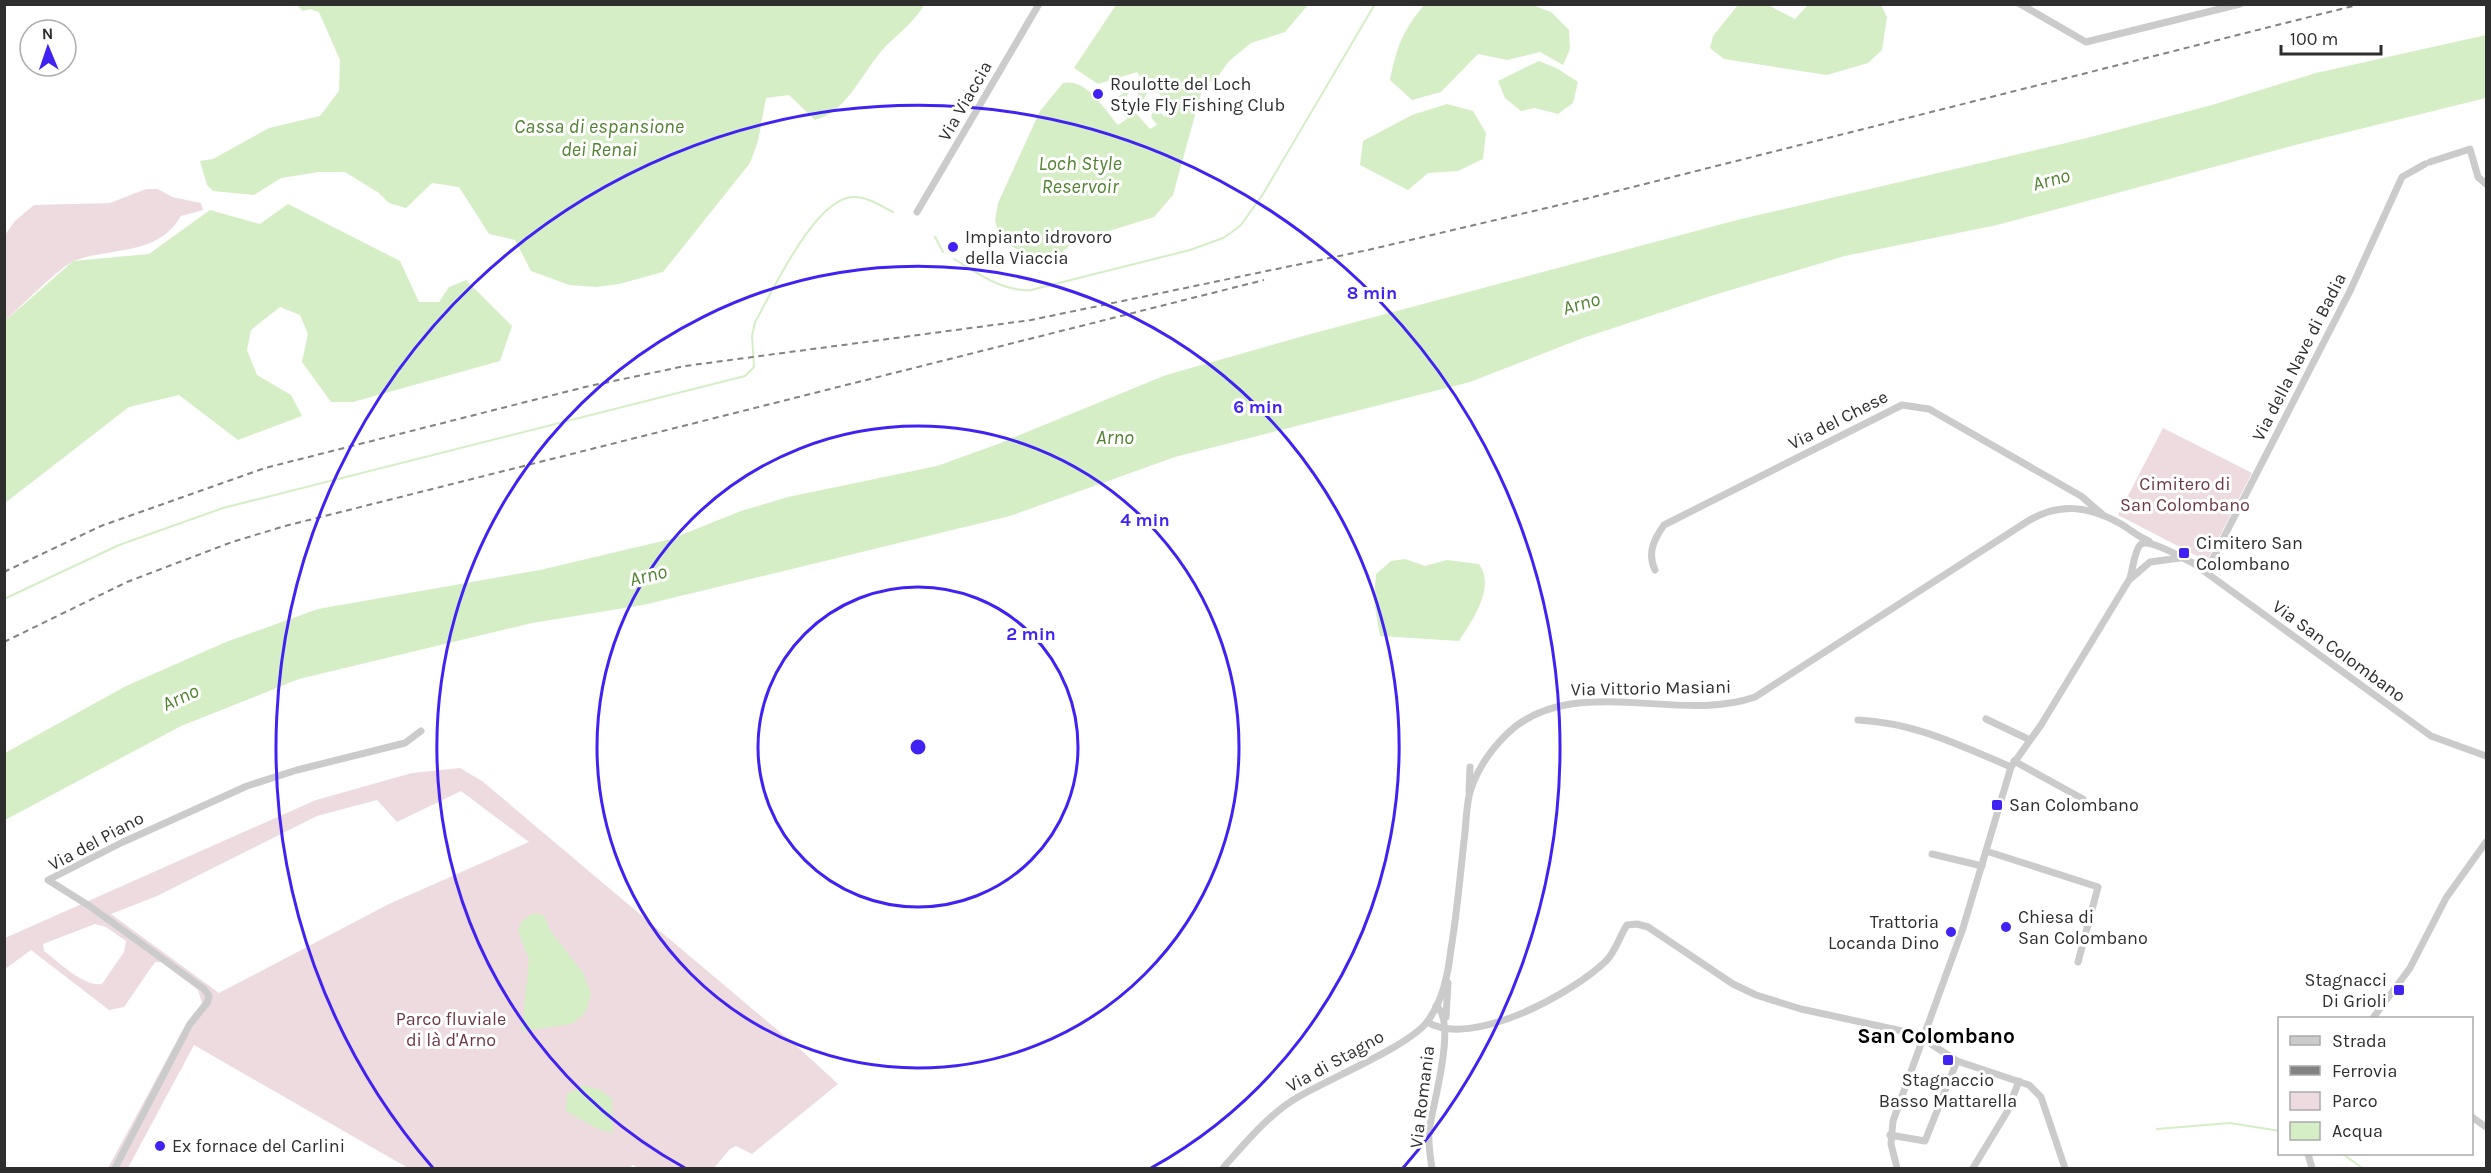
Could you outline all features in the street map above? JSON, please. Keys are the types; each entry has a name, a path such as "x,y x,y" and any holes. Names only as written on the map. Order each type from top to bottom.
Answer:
{"street":[{"name":"Via Viaccia","path":"917,212 1039,4"},
{"path":"2020,4 2086,42 2240,4"},
{"name":"Via della Nave di Badia","path":"2206,572 2350,291 2402,177 2428,163 2470,149 2478,177 2487,184"},
{"name":"Via del Chese","path":"1655,570 1652,560 1653,543 1664,525 1902,405 1929,409 2085,499 2104,516"},
{"path":"2067,489 2071,507"},
{"path":"2080,509 2085,499"},
{"name":"Via del Chese","path":"2071,507 2104,516 2148,542"},
{"name":"Via Vittorio Masiani","path":"1436,1006 1449,968 1469,796 1486,759 1496,745 1519,724 1532,716 1575,703 1715,705 1755,697 2028,521 2046,512 2071,507"},
{"path":"2137,536 2138,551 2143,561 2180,558"},
{"path":"1897,1168 1890,1135 1902,1094 1924,1038 1982,866 2013,764 2041,725 2129,580 2141,544 2148,542"},
{"name":"Via San Colombano","path":"2148,542 2206,572 2431,736 2487,756"},
{"path":"2129,580 2158,553 2156,546"},
{"path":"1986,719 2030,740"},
{"path":"1858,720 1885,722 1923,730 2013,764 2083,799"},
{"name":"Via del Piano","path":"115,1168 190,1024 209,996 204,989 91,907 48,880 134,837 247,786 297,770 405,743 421,731"},
{"path":"1469,796 1470,767"},
{"path":"2374,1017 2410,968 2443,903 2487,842"},
{"path":"1986,851 2098,887 2078,962"},
{"path":"1932,854 1982,866"},
{"path":"1427,1022 1475,1027 1516,1015 1551,998 1596,969 1608,958 1626,925 1637,924 1648,927 1733,984 1756,994 1801,1009 1910,1032 1924,1038 1942,1053 1957,1061 2029,1085 2041,1096 2065,1168"},
{"path":"1445,1024 1449,968"},
{"path":"1436,1006 1443,1012 1445,1024"},
{"name":"Via di Stagno","path":"1223,1168 1245,1142 1296,1098 1390,1048 1427,1022 1436,1006"},
{"name":"Via Romania","path":"1432,1168 1430,1130 1439,1086 1445,1024"},
{"path":"1890,1135 1925,1141 1957,1061"},
{"path":"1973,1168 2007,1112 2019,1081"},
{"path":"2473,1118 2487,1127"}],"green space":[{"path":"146,189 158,189 172,197 201,203 203,210 181,216 171,229 160,238 147,244 74,261 50,279 5,321 5,235 15,221 34,205 110,203"},
{"name":"Cimitero di San Colombano","path":"2163,428 2252,473 2207,561 2118,515"},
{"name":"Parco fluviale di là d'Arno","path":"460,768 482,781 800,1049 838,1084 752,1154 736,1146 730,1149 714,1168 638,1168 633,1165 629,1168 408,1168 194,1045 128,1168 108,1168 186,1024 202,1003 198,990 161,962 155,962 124,1007 109,1010 31,950 5,969 5,938 316,800 412,773","holes":["461,791 529,842 389,904 219,993 111,914 157,896 317,816 377,800 397,822","95,924 106,927 126,941 124,952 102,984 87,982 79,978 44,951 43,944"]}],"water":[{"name":"Cassa di espansione dei Renai","path":"297,5 924,5 913,20 880,52 847,98 827,115 815,120 789,95 766,98 758,141 750,163 663,272 619,284 597,287 569,285 531,271 515,240 489,234 459,187 432,183 406,208 389,203 379,193 345,172 319,172 281,178 254,195 213,191 207,185 200,161 213,159 269,128 320,116 339,91 340,60 319,12 310,9 303,11"},
{"name":"Loch Style Reservoir","path":"1116,5 1308,5 1285,32 1251,43 1229,61 1216,79 1203,86 1173,195 1154,217 1074,242 1060,254 1050,256 1024,253 1005,243 998,232 995,221 998,203 1040,111 1063,83 1080,85 1087,90 1118,125 1127,119 1120,109 1118,97 1128,90 1127,100 1132,104 1138,99 1142,104 1135,112 1150,129 1157,125 1151,117 1153,112 1158,110 1165,117 1166,100 1156,91 1159,85 1156,82 1150,86 1143,101 1133,87 1141,78 1137,72 1098,84 1074,68"},
{"path":"1424,5 1532,5 1551,12 1569,30 1570,49 1563,65 1540,52 1507,60 1478,54 1441,92 1412,100 1390,80 1401,40 1410,23"},
{"path":"1738,5 1768,5 1795,19 1808,5 1881,5 1887,17 1882,50 1868,63 1827,75 1724,59 1710,48 1713,36"},
{"name":"Arno","path":"2486,35 2486,98 2307,142 1997,225 1845,256 1714,295 1583,338 1470,382 1175,457 1010,516 643,605 532,623 299,679 181,726 5,820 5,753 126,686 226,642 318,609 540,570 671,539 741,511 788,497 937,466 998,444 1166,375 1307,335 1737,220 2087,138 2212,105 2316,73"},
{"path":"1539,61 1558,69 1578,82 1573,103 1558,114 1535,108 1521,111 1505,98 1498,81"},
{"path":"1447,104 1473,111 1486,133 1483,159 1458,171 1428,173 1408,190 1360,165 1363,141 1412,115"},
{"path":"288,204 400,261 419,302 439,302 449,287 466,280 512,326 500,361 353,402 331,402 302,362 308,334 300,315 280,307 251,330 247,350 257,375 291,395 302,416 238,440 179,395 129,407 5,503 5,321 73,261 149,254 210,210 260,224"},
{"path":"1405,559 1425,566 1447,560 1479,564 1484,573 1484,593 1476,614 1459,641 1380,636 1374,601 1376,574 1391,561"},
{"path":"533,913 544,915 550,930 584,974 591,993 586,1012 572,1024 522,1031 529,959 518,931 522,921"},
{"path":"583,1085 600,1090 612,1099 613,1133 596,1128 566,1111 567,1094"}],"waterway":[{"path":"954,259 1000,285 1031,290 1190,250 1223,238 1241,225 1263,194 1375,4"},
{"path":"4,599 119,545 223,508 745,376 754,367 752,336 755,322 810,228 839,201 854,197 869,200 893,212"},
{"path":"935,237 943,252"},
{"path":"2157,1129 2230,1123 2278,1131"},
{"path":"2344,1155 2362,1168"}],"railway":[{"path":"4,572 101,526 265,468 585,387 685,366 1031,320 1368,250 1589,198 2361,4"},
{"path":"4,642 127,582 232,542 285,526 1264,280"}],"place":[{"name":"Roulotte del Loch Style Fly Fishing Club","path":"1098,94"},
{"name":"Impianto idrovoro della Viaccia","path":"953,247"},
{"name":"Cimitero San Colombano","path":"2184,553"},
{"name":"San Colombano","path":"1997,805"},
{"name":"Chiesa di San Colombano","path":"2006,927"},
{"name":"Trattoria Locanda Dino","path":"1951,932"},
{"name":"Stagnacci Di Grioli","path":"2399,990"},
{"name":"Stagnaccio Basso Mattarella","path":"1948,1060"},
{"name":"Ex fornace del Carlini","path":"160,1146"}],"district":[{"name":"San Colombano","path":"1936,1036"}]}
